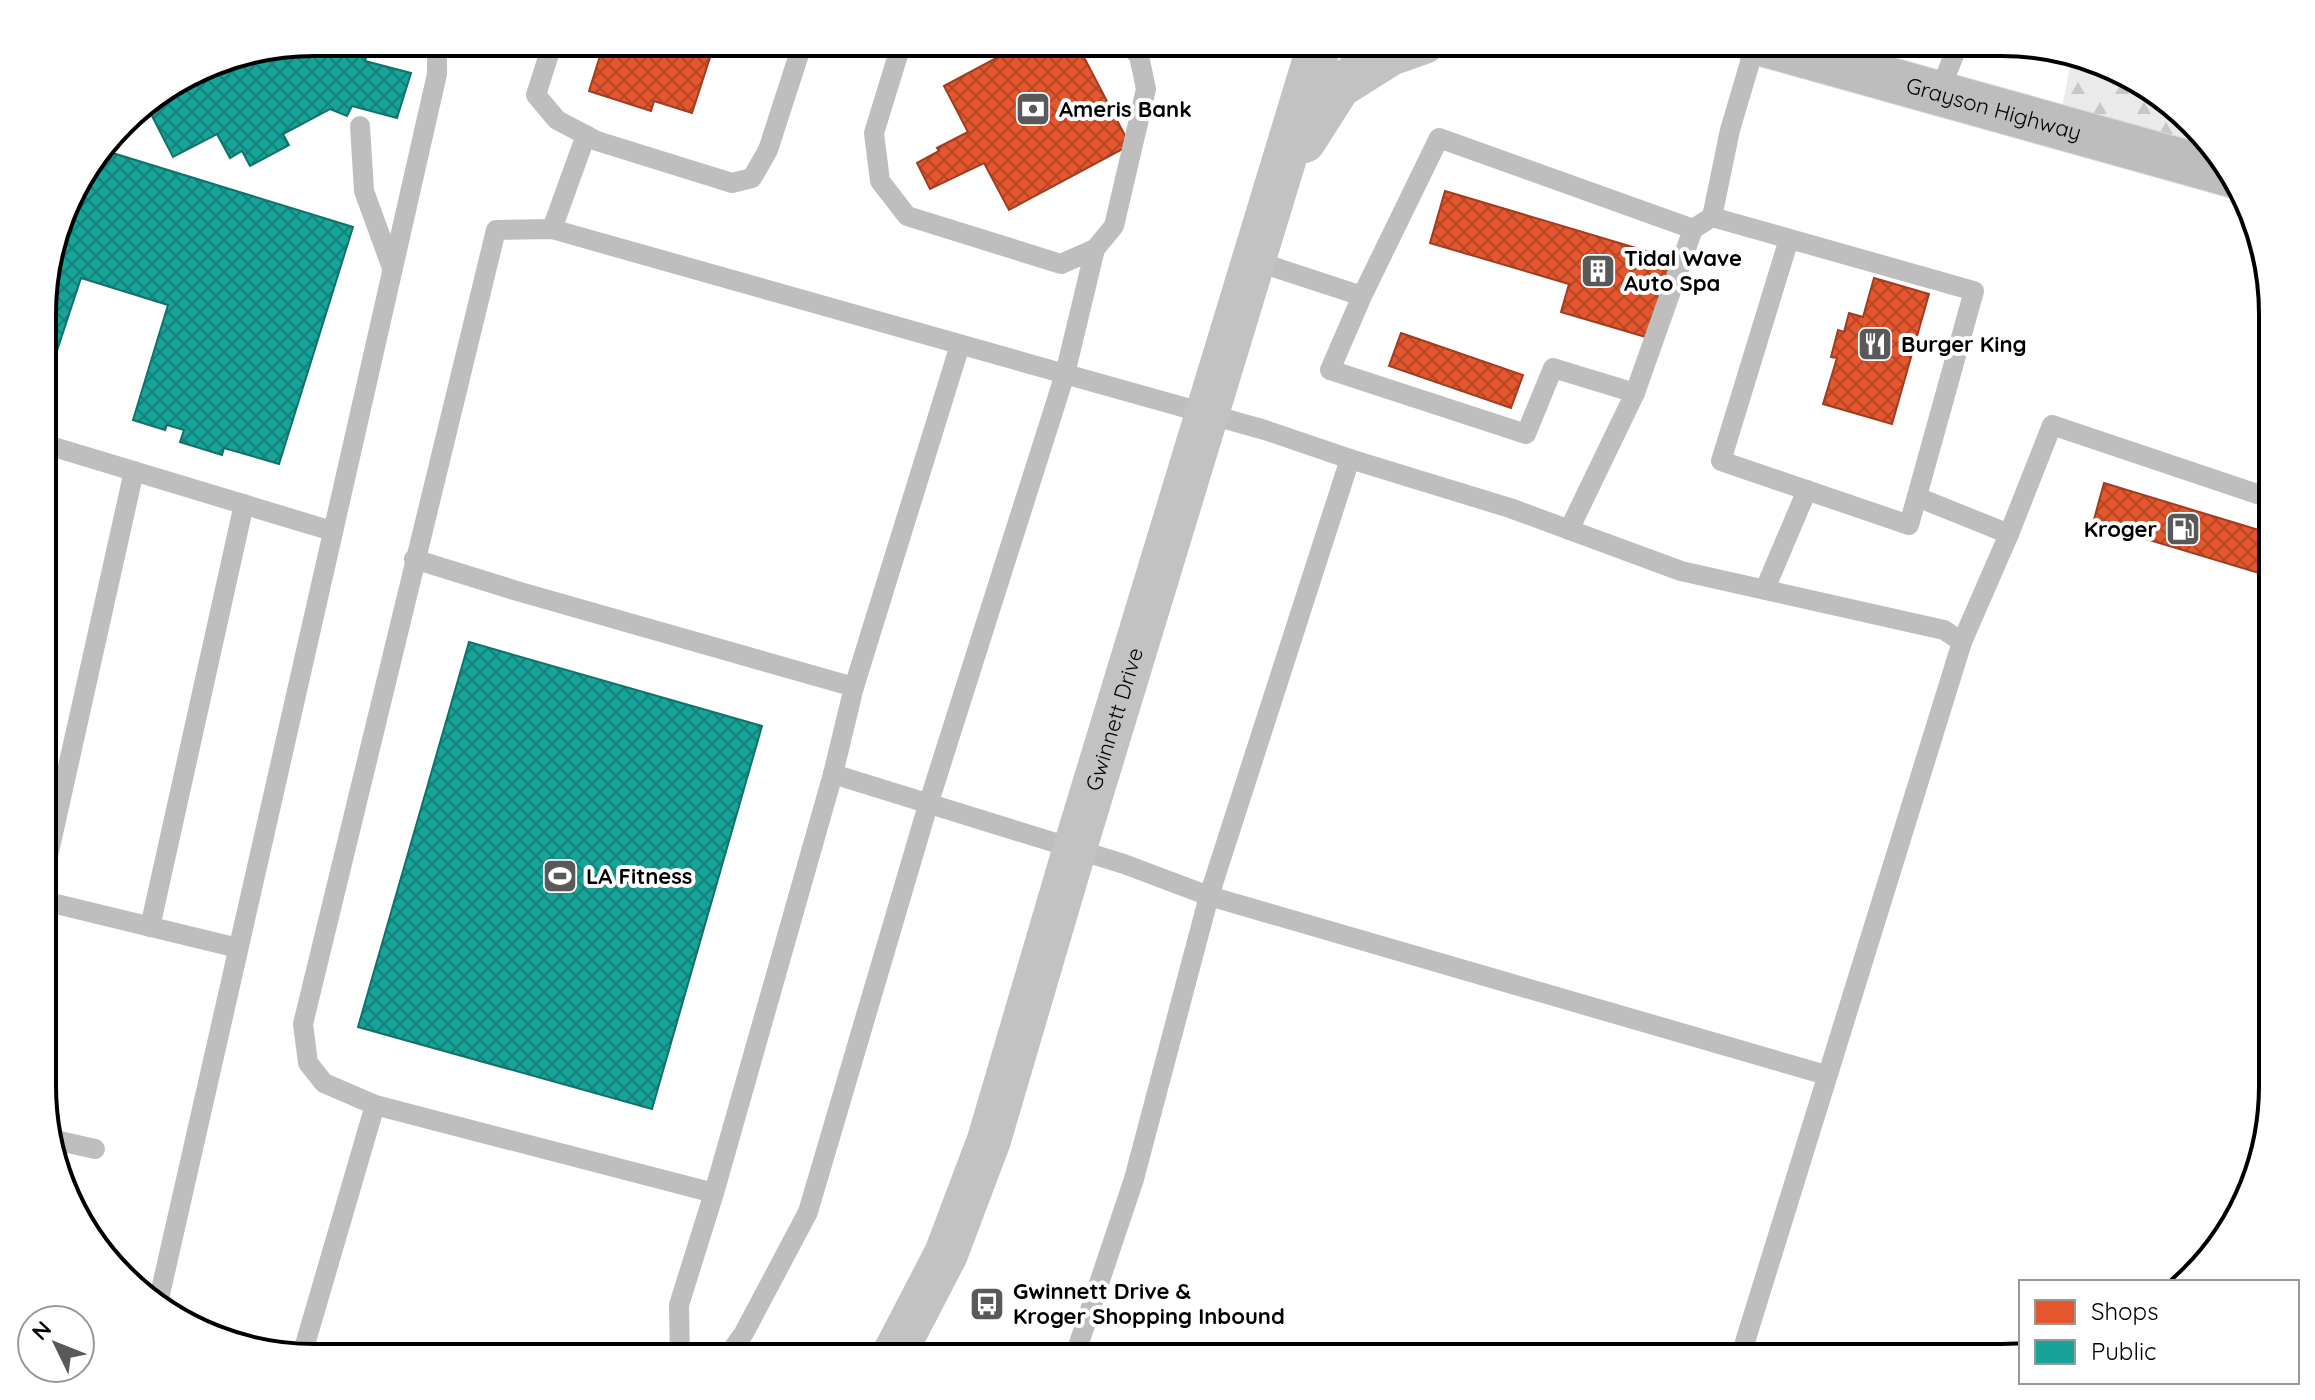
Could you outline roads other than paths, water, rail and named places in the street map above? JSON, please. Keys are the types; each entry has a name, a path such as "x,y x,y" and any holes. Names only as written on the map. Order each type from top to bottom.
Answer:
{"main road":[{"name":"Grayson Highway","path":"1807,56 2215,170"}],"street":[{"name":"Gwinnett Drive","path":"899,1344 946,1254 989,1140 1274,186 1307,56"},
{"path":"1274,186 1339,86 1386,56"}],"lane":[{"path":"1569,530 1635,393 1693,229 1712,217 1730,130 1752,56"},
{"path":"1939,93 1953,56"},
{"path":"160,1293 437,74 437,57"},
{"path":"548,57 536,95 557,120 597,141 732,183 752,178 768,150 798,57"},
{"path":"897,57 874,133 880,181 907,216 1061,264 1095,249"},
{"path":"736,1344 808,1212 928,805 1065,374 1095,249 1114,226 1146,89 1139,57"},
{"path":"360,126 364,191 392,268"},
{"path":"552,229 586,135"},
{"path":"1635,393 1553,368 1526,434 1330,370 1362,296 1439,138 1693,229"},
{"path":"1712,217 1974,291 1909,525 1721,461 1789,239"},
{"path":"714,1193 375,1105 324,1083 308,1063 303,1024 496,230 552,229 1265,430 1510,508 1681,571 1944,630 1962,642"},
{"path":"1252,260 1362,296"},
{"path":"680,1344 679,1305 714,1193 833,774 854,687 960,345"},
{"path":"1745,1343 1962,642 2052,425 2258,494"},
{"path":"56,448 332,531"},
{"path":"1079,1344 1134,1179 1209,896 1350,459"},
{"path":"56,820 134,471"},
{"path":"1765,589 1807,490"},
{"path":"1917,497 2009,534"},
{"path":"150,927 244,504"},
{"path":"414,559 531,596 854,687"},
{"path":"833,774 1124,864 1209,896 1826,1075"},
{"path":"56,904 238,948"},
{"path":"305,1343 375,1105"},
{"path":"62,1142 95,1149"}],"place":[{"name":"Ameris Bank","path":"1033,109"},
{"name":"Tidal Wave Auto Spa","path":"1598,271"},
{"name":"Burger King","path":"1875,344"},
{"name":"Kroger","path":"2183,529"},
{"name":"LA Fitness","path":"560,876"},
{"name":"Gwinnett Drive & Kroger Shopping Inbound","path":"987,1304"}]}
